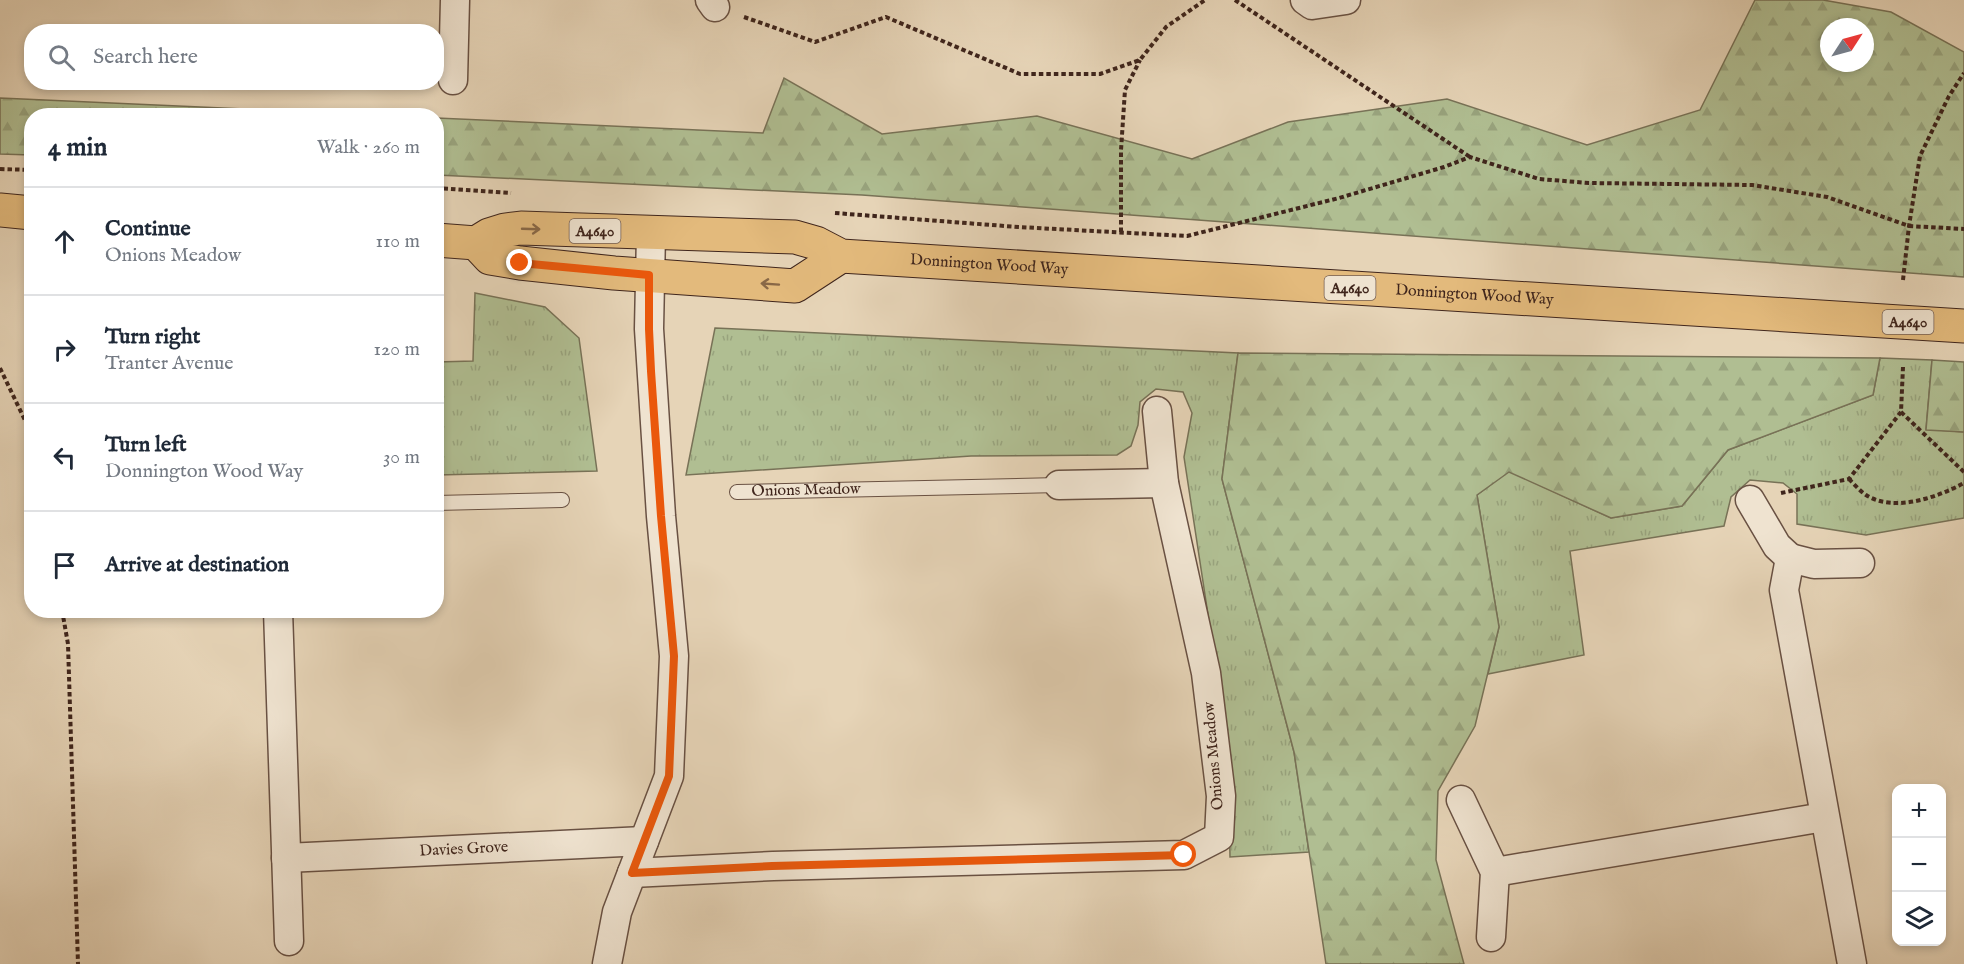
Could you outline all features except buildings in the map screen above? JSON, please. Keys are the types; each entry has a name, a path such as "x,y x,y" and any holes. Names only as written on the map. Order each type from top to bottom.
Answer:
{"main road":[{"path":"0,210 24,212"},
{"name":"Donnington Wood Way","path":"444,241 476,243 489,235 521,228 795,237 816,243 841,256 1964,326"},
{"path":"476,243 490,258 504,261 795,286 841,256"}],"street":[{"path":"453,80 455,0"},
{"path":"1305,0 1312,5 1346,0"},
{"path":"607,964 617,912 669,776 674,656 651,371 649,275 651,233"},
{"name":"Onions Meadow","path":"632,873 772,866 1184,855 1219,837 1221,795 1206,673 1164,483 1157,411"},
{"name":"Onions Meadow","path":"1059,485 1164,483"},
{"path":"1750,500 1777,546 1790,558 1814,564 1860,563"},
{"path":"1790,558 1784,590 1852,964"},
{"path":"278,618 289,941"},
{"path":"1461,800 1495,872 1491,937"},
{"path":"1495,872 1824,817"},
{"name":"Davies Grove","path":"286,858 644,841"}],"lane":[{"name":"Onions Meadow","path":"737,492 1059,485"},
{"path":"444,503 562,500"}],"path":[{"path":"1121,232 1121,150 1125,90 1140,60 1166,27 1205,0"},
{"path":"1235,0 1470,157 1539,179 1589,183 1752,185 1827,197 1909,226 1964,230"},
{"path":"712,4 815,42 886,17 1020,75 1100,74 1140,60"},
{"path":"1903,279 1920,156 1949,96 1964,73"},
{"path":"830,212 1187,236 1339,198 1470,157"},
{"path":"0,169 24,170"},
{"path":"1750,500 1849,479 1901,412 1904,366"},
{"path":"0,368 24,418"},
{"path":"1901,412 1964,472"},
{"path":"1849,479 1867,496 1905,503 1943,494 1964,483"},
{"path":"63,618 68,645 78,964"}],"green space":[{"path":"1755,0 1823,0 1891,12 1964,52 1964,277 862,195 444,175 444,118 763,133 784,78 882,134 1037,116 1192,159 1288,122 1447,99 1587,145 1700,110"},
{"path":"0,98 224,108 24,108 24,155 0,154"},
{"path":"475,293 545,307 579,338 597,471 444,475 444,362 473,361"},
{"path":"715,328 1238,353 1222,479 1294,752 1309,852 1230,857 1228,746 1184,457 1192,413 1183,392 1156,389 1140,402 1138,425 1131,446 1117,455 971,456 686,475"},
{"path":"1238,353 1880,358 1873,395 1728,450 1682,506 1611,518 1509,472 1477,495 1499,627 1475,726 1438,791 1436,860 1464,964 1326,964 1294,752 1222,479"},
{"path":"1880,358 1932,360 1926,429 1964,432 1964,518 1866,535 1797,524 1797,494 1783,483 1750,480 1731,497 1724,526 1570,551 1584,655 1488,674 1499,627 1477,495 1509,471 1611,518 1682,506 1728,450 1873,395"},
{"path":"1932,360 1964,362 1964,432 1926,430"}],"route":[{"path":"520,263 649,275 651,371 674,656 669,776 632,873 772,866 1184,855"}]}
